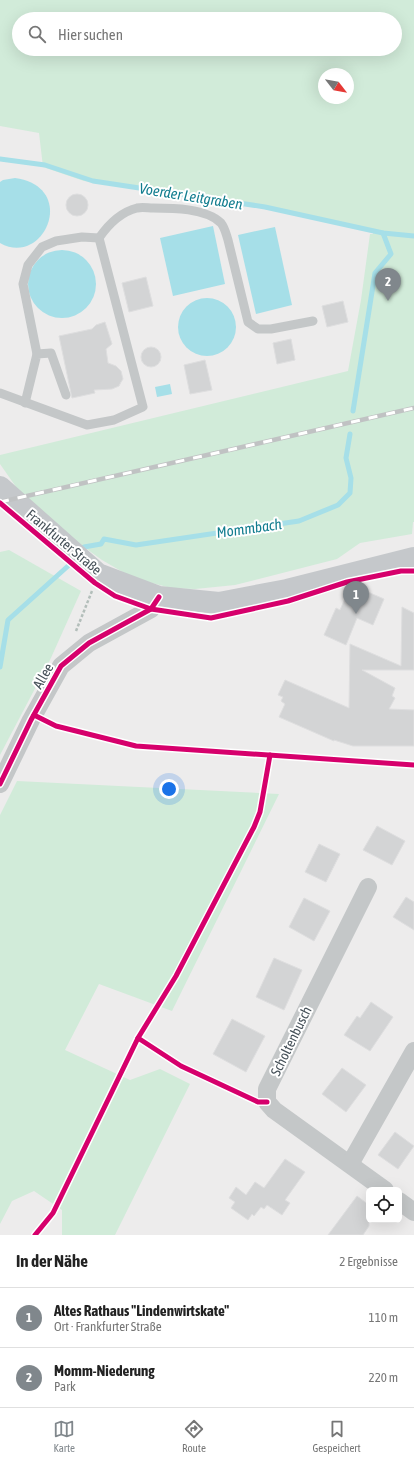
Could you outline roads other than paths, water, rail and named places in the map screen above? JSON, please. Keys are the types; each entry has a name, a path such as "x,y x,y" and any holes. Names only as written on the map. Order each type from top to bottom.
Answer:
{"main road":[{"name":"Frankfurter Straße","path":"0,488 98,574 159,597 220,603 286,590 414,558"}],"street":[{"name":"Allee","path":"0,784 31,720 61,666 89,643 151,610 159,597"},
{"name":"Scholtenbusch","path":"368,887 267,1089 267,1102 274,1110 381,1187"},
{"path":"350,1164 414,1051"},
{"path":"402,1203 414,1212"}],"lane":[{"path":"0,393 87,425 114,420 143,407 99,238 106,228 118,217 137,208 174,208 203,213 220,222 224,229 248,322 258,329 313,321"},
{"path":"25,403 37,354 24,284 28,265 42,247 56,241 82,237 99,238"},
{"path":"37,354 51,353 66,395"}],"water":[{"path":"15,178 35,184 46,195 50,209 48,223 41,236 30,245 16,248 0,243 0,182"},
{"path":"213,226 225,284 173,296 160,238"},
{"path":"275,227 292,305 256,314 238,235"},
{"path":"55,250 69,250 81,255 91,265 96,277 96,291 91,303 81,313 69,318 55,318 43,313 33,303 28,291 28,277 33,265 43,255"},
{"path":"207,298 223,303 231,311 236,327 231,343 223,351 207,356 191,351 183,343 178,327 183,311 191,303"},
{"path":"170,384 172,394 157,397 155,387"}],"waterway":[{"name":"Voerder Leitgraben","path":"0,159 45,165 93,181 265,207 383,233 414,236"},
{"name":"Mommbach","path":"353,411 375,273 391,254 383,233"},
{"name":"Mommbach","path":"84,547 101,544 104,539 136,545 299,521 338,505 350,493 351,478 346,458 350,434"},
{"name":"Mommbach","path":"0,667 8,620 68,566"}],"railway":[{"path":"0,502 414,408"}],"place":[{"name":"Momm-Niederung","path":"388,301"},
{"name":"Altes Rathaus \"Lindenwirtskate\"","path":"356,614"}]}
